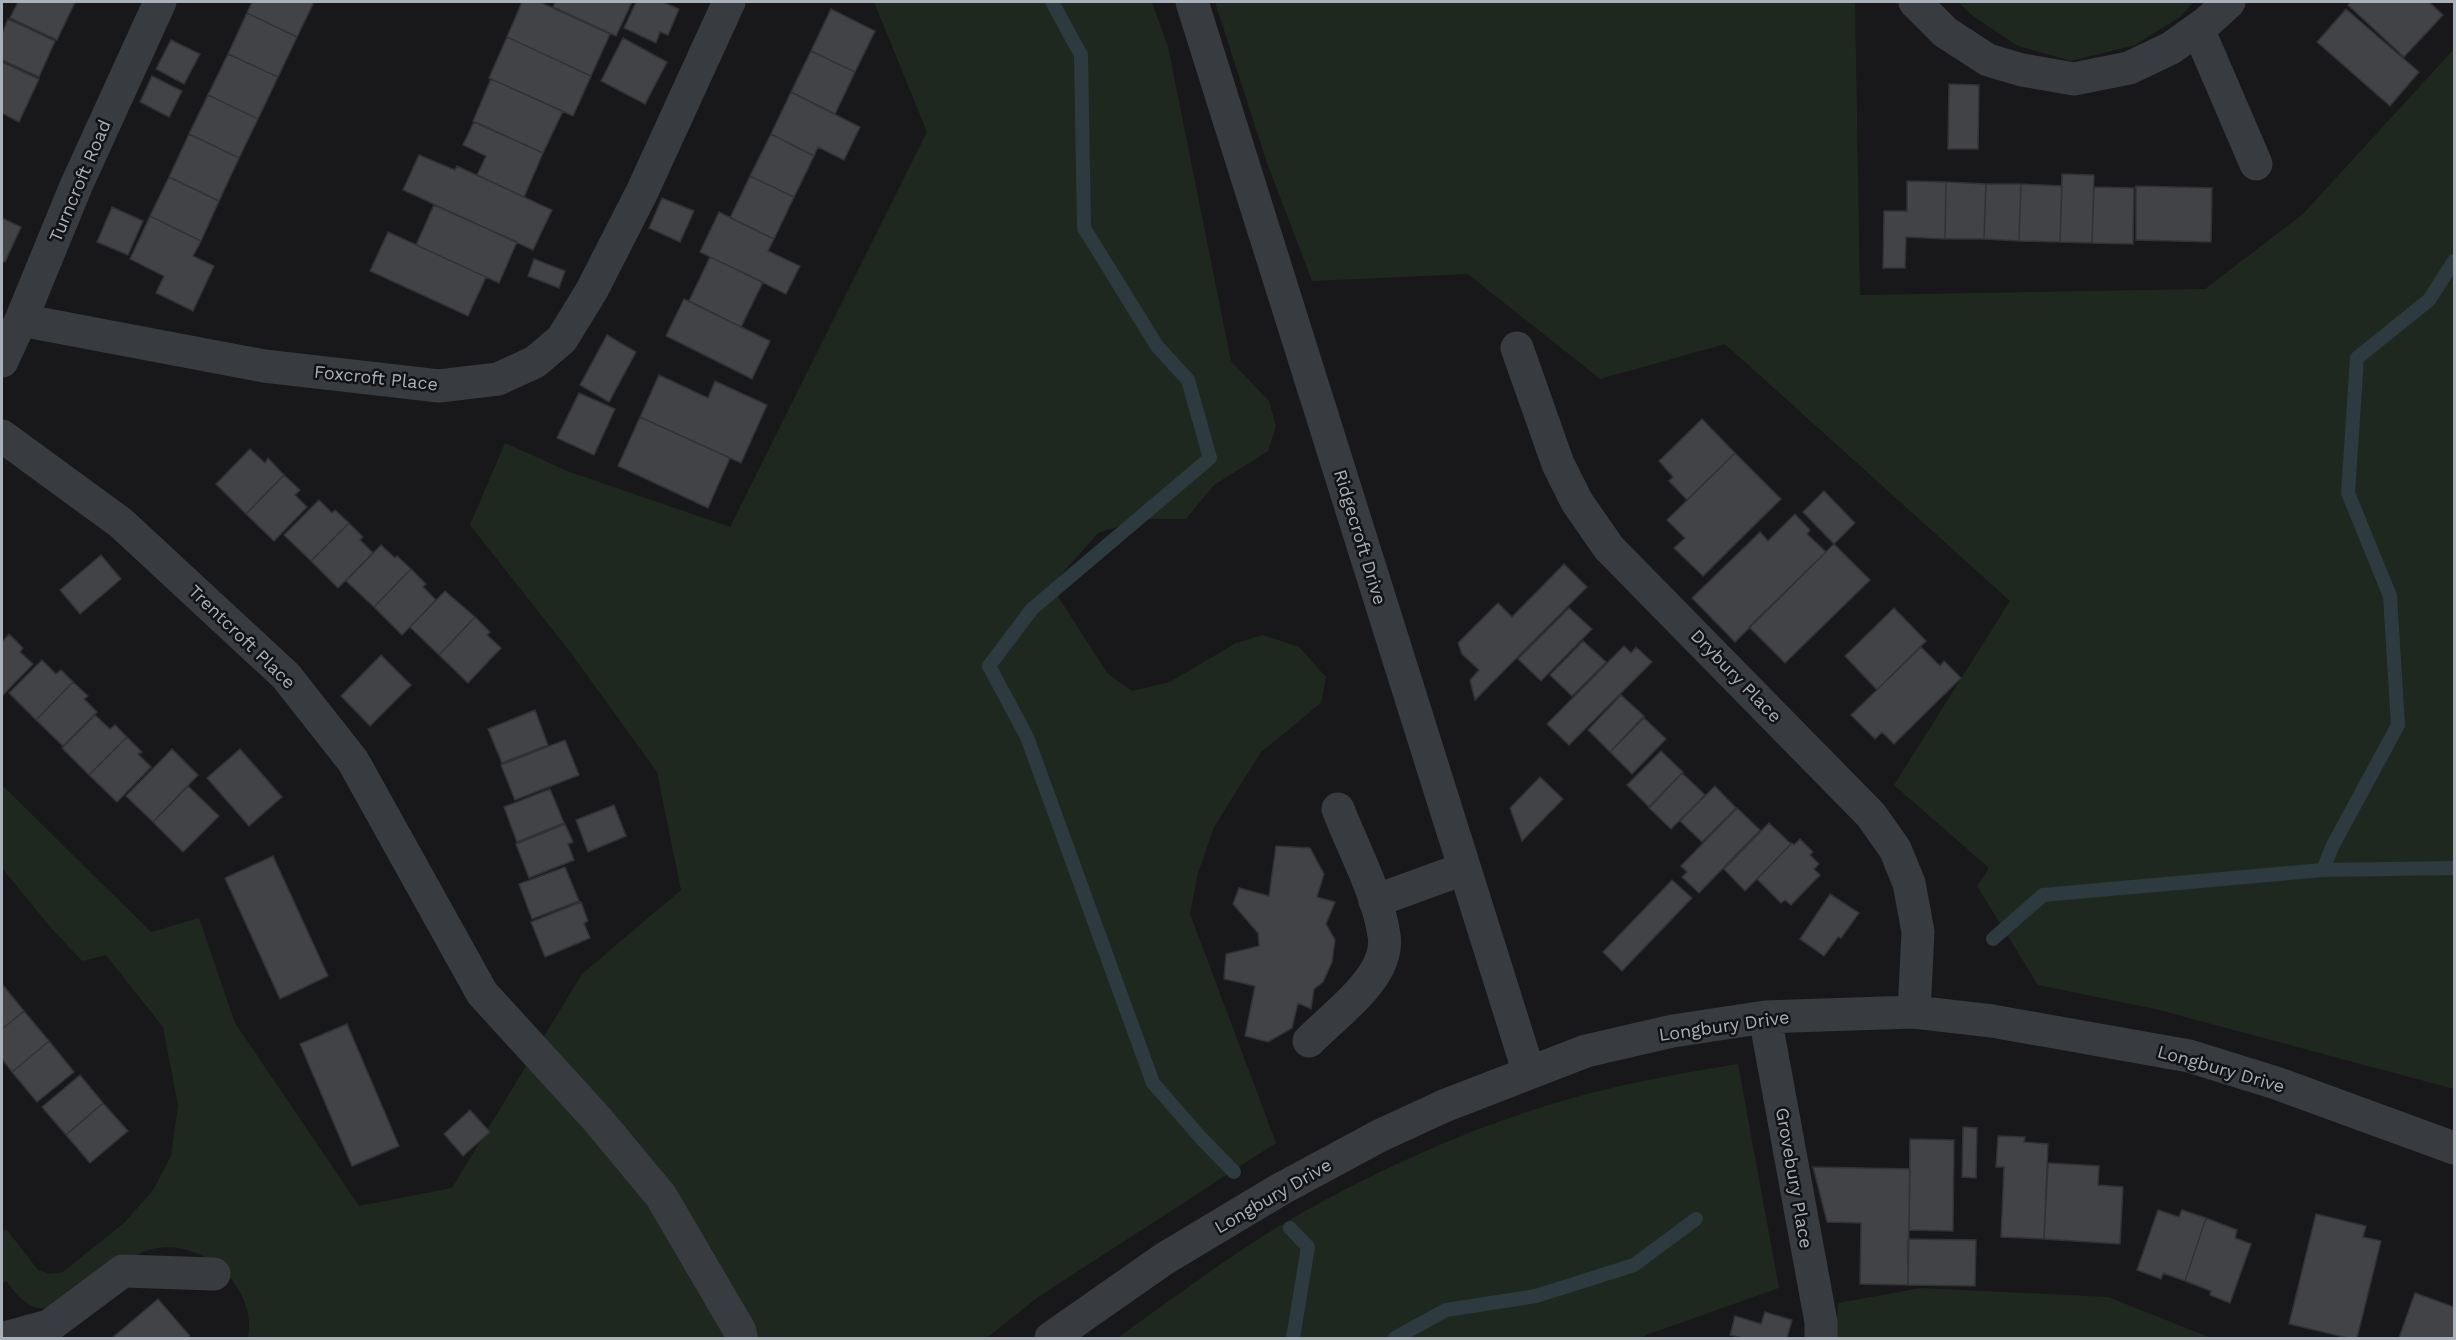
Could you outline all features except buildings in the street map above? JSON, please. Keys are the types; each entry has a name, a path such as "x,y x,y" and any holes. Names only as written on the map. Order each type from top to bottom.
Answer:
{"street":[{"name":"Turncroft Road","path":"2,361 76,186 160,2"},
{"name":"Foxcroft Place","path":"21,320 264,366 439,386 498,379 535,362 562,339 592,291 642,192 729,2"},
{"name":"Ridgecroft Drive","path":"1192,2 1529,1073"},
{"path":"1915,2 1945,32 1988,60 2022,70 2074,79 2129,68 2171,48 2198,29 2229,2"},
{"path":"2198,29 2256,164"},
{"name":"Drybury Place","path":"1517,348 1558,465 1577,502 1609,548 1871,815 1895,849 1908,883 1918,932 1914,1012"},
{"name":"Trentcroft Place","path":"2,436 121,523 286,676 353,762 482,993 597,1119 661,1196 740,1331 741,1338"},
{"path":"1309,1041 1364,986 1377,969 1384,954 1384,936 1375,901 1338,809"},
{"path":"1375,901 1463,869"},
{"name":"Longbury Drive","path":"1051,1338 1164,1259 1280,1190 1379,1136 1444,1106 1586,1051 1673,1031 1765,1017 1914,1012 1992,1022 2189,1056 2276,1083 2454,1148"},
{"name":"Grovebury Place","path":"1765,1017 1821,1322 1821,1338"},
{"path":"5,1338 49,1326 123,1271 214,1274"}],"shaded area":[{"path":"874,2 1152,2 1168,47 1231,361 1269,401 1276,426 1268,451 1214,485 1186,519 1141,519 1098,533 1061,575 1055,592 1108,674 1132,691 1170,682 1236,643 1263,635 1299,647 1326,677 1321,703 1261,752 1214,827 1198,873 1190,914 1276,1143 1038,1297 987,1338 248,1338 249,1321 246,1305 228,1275 216,1263 201,1255 167,1247 147,1251 128,1260 77,1296 60,1304 41,1308 30,1305 6,1281 2,1284 2,1231 7,1230 38,1270 50,1274 63,1272 125,1222 153,1190 171,1156 178,1105 163,1027 106,955 82,961 52,929 2,868 2,785 151,932 199,918 235,1023 359,1206 452,1188 582,974 681,890 657,772 571,653 470,525 505,443 567,471 730,527 927,132"},
{"path":"1215,2 1855,2 1860,295 2205,289 2303,214 2454,49 2454,1089 2155,1009 2038,985 1977,886 1989,868 1894,785 2010,601 1725,344 1600,379 1468,274 1312,281 1267,163"},
{"path":"1958,2 2194,2 2180,17 2135,45 2071,61 2018,46 1973,16"},
{"path":"1738,1064 1779,1288 1646,1335 1644,1338 1117,1338 1209,1272 1280,1225 1340,1192 1446,1142 1557,1102 1630,1084"},
{"path":"1921,1288 2108,1297 2211,1338 1836,1338 1838,1303"}],"waterway":[{"path":"1052,2 1081,55 1084,228 1157,346 1188,380 1210,458 1032,609 989,666 1027,737 1153,1083 1234,1172"},
{"path":"2323,870 2332,847 2398,725 2390,596 2348,493 2357,358 2429,300 2454,261"},
{"path":"1993,939 2043,895 2323,870 2454,868"},
{"path":"1395,1338 1446,1310 1536,1296 1634,1265 1696,1219"},
{"path":"1290,1228 1308,1247 1293,1338"}]}
